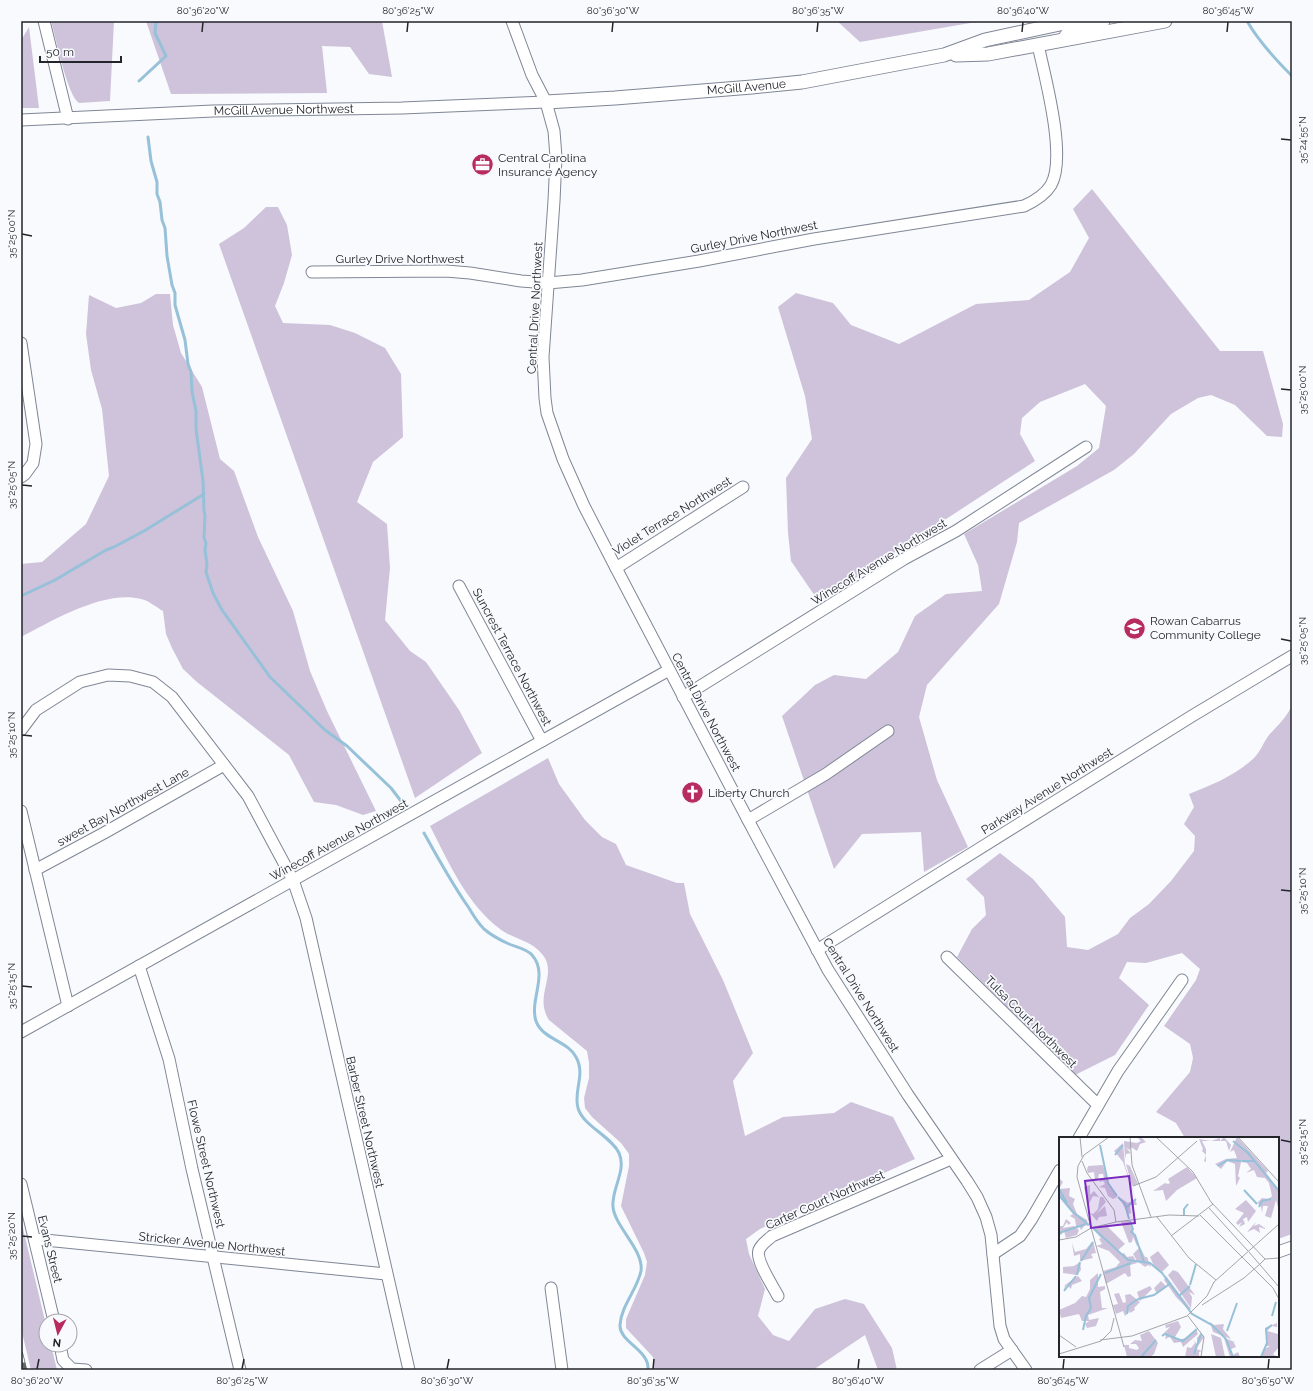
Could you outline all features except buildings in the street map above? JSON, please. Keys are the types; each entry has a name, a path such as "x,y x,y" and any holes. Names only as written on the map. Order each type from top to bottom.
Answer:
{"main road":[{"path":"944,55 985,40 1074,21"},
{"path":"1062,41 1071,30 1103,21"},
{"path":"944,55 988,54 1165,21"},
{"name":"McGill Avenue","path":"546,102 802,82 944,55"}],"street":[{"path":"44,21 68,119"},
{"name":"Central Drive Northwest","path":"512,21 532,75 546,102 554,131 556,157 554,201 543,357 547,413 563,459 584,506 616,568 828,970 951,1159 968,1181 986,1217 991,1235 1000,1326 1004,1339 1026,1370"},
{"name":"Gurley Drive Northwest","path":"312,272 446,271 470,273 521,282 548,283 588,279 699,261 814,239 1024,206 1035,201 1043,194 1055,176 1057,144 1054,122 1038,45"},
{"name":"McGill Avenue Northwest","path":"21,120 213,112 402,108 546,102"},
{"path":"21,343 36,444 33,463 21,477"},
{"name":"Winecoff Avenue Northwest","path":"683,697 904,559 956,531 1086,447"},
{"name":"Violet Terrace Northwest","path":"616,568 743,487"},
{"name":"Suncrest Terrace Northwest","path":"459,586 542,741"},
{"name":"Parkway Avenue Northwest","path":"817,950 1192,716 1292,656"},
{"name":"Winecoff Avenue Northwest","path":"21,1032 669,670"},
{"name":"Barber Street Northwest","path":"21,730 36,710 80,682 108,675 130,676 153,682 172,697 248,796 293,880 306,918 409,1370"},
{"path":"748,820 826,774 888,731"},
{"name":"sweet Bay Northwest Lane","path":"35,870 224,765"},
{"path":"21,811 68,1006"},
{"name":"Tulsa Court Northwest","path":"947,957 1098,1105"},
{"name":"Flowe Street Northwest","path":"139,966 169,1059 192,1169 240,1370"},
{"path":"1080,1137 1118,1071 1182,980"},
{"name":"Carter Court Northwest","path":"778,1296 759,1259 759,1250 764,1242 772,1236 951,1159"},
{"path":"993,1254 1020,1236 1059,1172"},
{"name":"Evans Street","path":"21,1184 52,1313"},
{"name":"Stricker Avenue Northwest","path":"35,1239 386,1274"},
{"path":"1279,1252 1292,1247"},
{"path":"551,1288 562,1370"},
{"path":"980,1370 1012,1350"},
{"path":"62,1353 64,1360 72,1368 86,1370"}],"shaded area":[{"path":"51,21 114,21 110,101 79,103 75,98 66,78"},
{"path":"146,21 382,21 392,77 369,74 350,47 322,46 327,93 171,94"},
{"path":"837,21 982,21 860,42"},
{"path":"29,27 39,108 21,108 21,38"},
{"path":"1092,189 1220,351 1263,351 1283,424 1282,437 1267,436 1235,405 1211,395 1198,398 1171,414 1134,454 1114,470 1019,523 1017,542 999,604 927,685 919,717 937,780 968,847 924,872 921,832 862,834 834,869 782,716 815,685 834,675 866,679 898,652 915,616 946,594 982,591 978,565 964,534 1077,466 1099,448 1106,406 1085,384 1040,402 1022,418 1020,434 1035,461 819,602 791,561 788,533 786,478 812,439 805,396 778,307 796,293 833,303 851,325 899,344 976,304 1029,300 1070,272 1089,238 1073,209"},
{"path":"266,207 278,207 287,225 292,255 284,283 275,306 283,323 330,325 355,333 385,348 401,374 403,437 373,462 357,502 387,524 390,568 385,620 410,651 426,662 459,710 482,753 415,798 219,244 244,228"},
{"path":"156,294 170,294 173,325 181,353 202,387 220,459 234,471 258,537 293,611 310,671 327,711 376,811 363,815 336,805 314,802 289,755 197,682 183,669 166,634 163,611 146,601 127,597 95,603 64,615 21,637 21,564 42,562 86,524 109,476 102,409 91,370 86,334 89,295 116,308 141,303"},
{"path":"1292,705 1292,1234 1279,1239 1279,1137 1184,1137 1176,1123 1156,1112 1190,1072 1193,1058 1190,1044 1164,1026 1196,980 1200,969 1182,953 1146,963 1127,962 1119,978 1149,1005 1115,1055 1075,1075 957,957 972,929 986,915 984,897 966,879 1000,853 1033,879 1065,917 1067,947 1088,950 1118,934 1130,918 1149,904 1171,881 1194,851 1195,836 1184,824 1194,807 1189,794 1215,783 1247,764 1259,752 1269,735"},
{"path":"548,758 559,784 585,820 602,837 616,844 626,865 677,883 684,883 690,914 723,980 753,1053 733,1081 745,1136 783,1117 834,1113 851,1102 893,1117 915,1159 760,1229 746,1239 749,1254 765,1289 758,1316 773,1335 789,1341 815,1309 845,1299 864,1304 892,1348 897,1370 878,1370 865,1335 813,1370 654,1370 653,1357 626,1328 626,1319 645,1275 647,1262 621,1206 629,1166 629,1154 621,1143 592,1117 585,1108 584,1098 589,1078 587,1051 549,1020 545,1011 544,1002 548,969 547,962 538,949 500,929 477,907 459,882 430,826"},
{"path":"21,1220 43,1313 38,1313 38,1353 53,1353 57,1370 31,1370 21,1328"}],"waterway":[{"path":"139,81 166,56 155,33 156,21"},
{"path":"1247,21 1268,50 1292,76"},
{"path":"148,137 151,161 157,182 157,194 165,228 167,256 172,285 175,293 175,305 185,340 188,364 191,372 192,392 196,411 196,429 203,481 205,515 204,538 206,543 205,550 207,565 206,572 213,593 222,610 270,677 325,730 347,746 391,788 404,805"},
{"path":"21,596 55,580 106,550 144,531 204,494"},
{"path":"424,833 451,880 482,927 499,939 527,951 537,962 539,979 535,1004 536,1021 544,1032 567,1047 576,1057 580,1070 577,1095 578,1108 585,1120 610,1141 619,1153 621,1166 614,1194 613,1207 615,1215 634,1247 641,1263 639,1278 623,1311 620,1325 624,1336 640,1351 644,1357 648,1370"}],"railway":[{"path":"21,1354 25,1370"}],"place":[{"name":"Central Carolina Insurance Agency","path":"482,165"},
{"name":"Rowan Cabarrus Community College","path":"1135,628"},
{"name":"Liberty Church","path":"692,793"}]}
